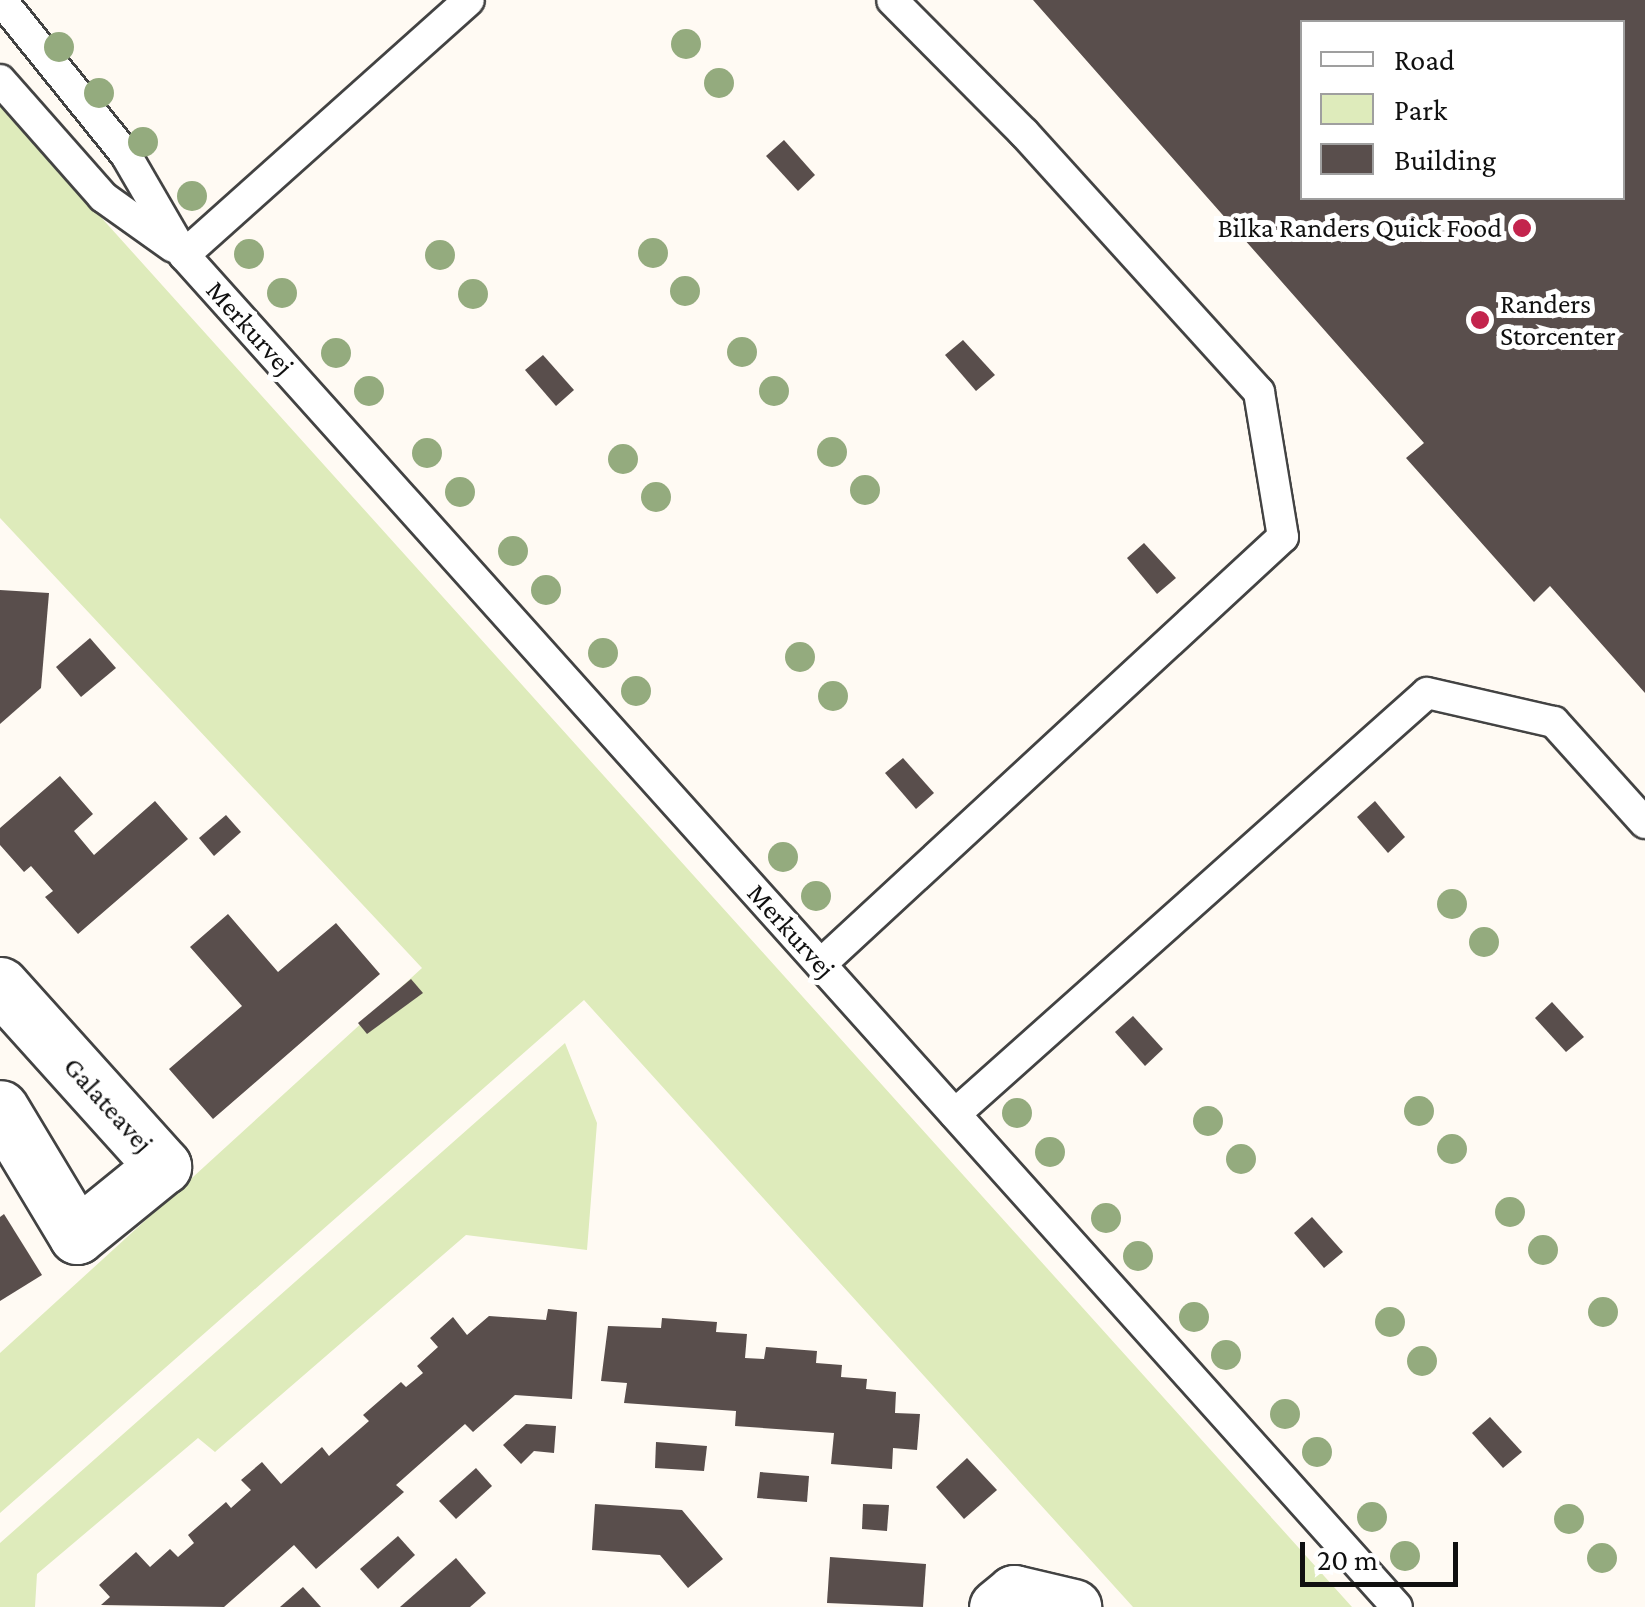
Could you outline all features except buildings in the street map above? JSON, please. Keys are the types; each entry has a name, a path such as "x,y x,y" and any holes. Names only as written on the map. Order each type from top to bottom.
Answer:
{"street":[{"name":"Galateavej","path":"0,985 163,1166 78,1236 0,1108"},
{"path":"997,1607 1014,1593 1073,1607"}],"lane":[{"name":"Merkurvej","path":"1,0 126,155 184,255 1398,1607"},
{"name":"Merkurvej","path":"184,255 469,0"},
{"path":"821,964 1282,537 1259,392 1024,133 892,0"},
{"name":"Merkurvej","path":"0,80 103,197 184,255"},
{"path":"955,1114 1428,693 1554,722 1645,823"}],"green space":[{"path":"0,105 1352,1607 1133,1607 584,1000 0,1513 0,1353 422,968 0,518"},
{"path":"565,1043 597,1123 587,1250 466,1235 215,1452 198,1438 37,1574 35,1607 0,1607 0,1543"}],"place":[{"name":"Bilka Randers Quick Food","path":"1522,228"},
{"name":"Randers Storcenter","path":"1480,320"}]}
